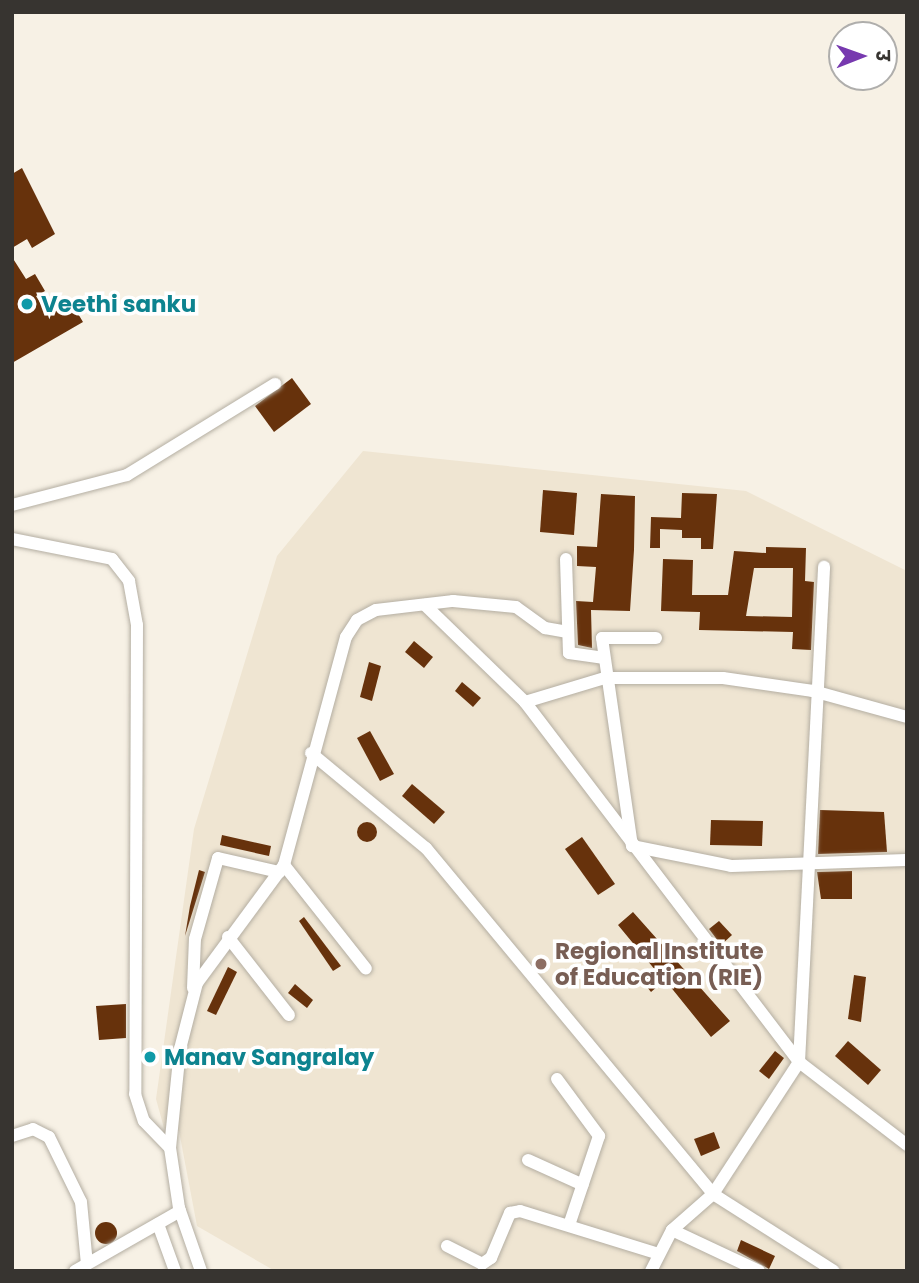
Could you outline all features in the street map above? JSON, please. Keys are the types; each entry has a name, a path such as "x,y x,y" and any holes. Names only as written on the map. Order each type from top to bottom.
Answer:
{"street":[{"path":"12,505 127,475 275,384"},
{"path":"12,539 112,559 129,581 137,625 135,1094 144,1121 170,1148"},
{"path":"566,559 569,653 603,658"},
{"path":"651,1271 672,1230 713,1194 799,1062 813,691 824,567"},
{"path":"193,995 228,937 281,868 311,753 357,620 376,610 425,605 506,606 545,628 568,632"},
{"path":"425,605 525,702 799,1062 907,1145"},
{"path":"632,846 605,678 602,638 656,638"},
{"path":"525,702 605,678 723,678 813,691 907,717"},
{"path":"311,753 426,848 713,1194 834,1271"},
{"path":"632,846 731,866 808,866 907,860"},
{"path":"201,1271 180,1211 170,1148 170,1105 193,995 195,939 218,858 281,868 366,969"},
{"path":"228,937 289,1015"},
{"path":"557,1079 599,1136 569,1225"},
{"path":"12,1136 33,1129 49,1137 81,1202 87,1264"},
{"path":"528,1160 583,1185"},
{"path":"75,1271 180,1211"},
{"path":"447,1246 482,1264 491,1258 510,1213 569,1225 659,1254"},
{"path":"158,1224 175,1271"},
{"path":"672,1230 759,1271"}],"shaded area":[{"name":"Regional Institute of Education (RIE)","path":"363,451 746,491 907,571 907,1271 275,1271 197,1226 179,1131 164,1128 156,1099 194,829 277,556"}],"building":[{"name":"Veethi sanku","path":"22,168 55,234 32,248 27,239 12,248 12,174"},
{"name":"Veethi sanku","path":"12,257 26,279 35,274 45,291 36,296 45,311 68,297 83,322 12,363"},
{"path":"292,378 311,404 274,432 255,406"},
{"path":"543,490 577,493 574,535 540,532"},
{"path":"682,493 717,494 713,549 701,549 701,538 682,538 682,530 660,529 660,548 650,548 651,517 681,518"},
{"path":"601,494 635,496 634,550 630,611 591,610 592,648 578,645 576,601 593,602 596,567 577,566 577,546 597,547"},
{"path":"766,547 806,548 805,581 814,582 811,650 792,649 793,632 699,630 700,612 661,611 663,559 693,560 692,595 728,595 734,551 766,553","holes":["754,568 793,568 792,617 746,616"]},
{"path":"414,641 433,657 424,668 405,652"},
{"path":"369,662 381,666 372,701 360,697"},
{"path":"462,682 481,698 473,707 455,691"},
{"path":"370,731 394,774 380,781 357,738"},
{"path":"412,784 445,812 434,824 402,796"},
{"path":"820,810 884,812 887,852 818,854"},
{"path":"711,820 763,821 762,846 710,845"},
{"path":"363,822 371,822 377,832 371,842 363,842 357,836 357,828"},
{"path":"222,835 271,846 269,856 220,845"},
{"path":"582,837 615,884 598,895 565,849"},
{"path":"199,870 205,872 185,936 190,906"},
{"path":"852,871 852,899 821,899 817,872"},
{"path":"633,912 730,1021 711,1037 665,980 651,992 643,982 656,971 618,925"},
{"path":"304,917 341,966 333,971 299,921"},
{"path":"719,921 732,935 721,945 709,929"},
{"path":"228,967 237,972 216,1015 207,1011"},
{"path":"854,975 866,977 861,1022 848,1019"},
{"path":"295,984 313,1000 307,1008 288,993"},
{"path":"126,1004 126,1038 99,1040 96,1006"},
{"path":"848,1041 881,1070 868,1085 835,1056"},
{"path":"775,1051 784,1058 769,1079 759,1071"},
{"path":"714,1132 720,1148 701,1156 694,1139"},
{"path":"106,1222 114,1225 117,1233 114,1241 106,1244 98,1241 95,1233 98,1225"},
{"path":"741,1240 775,1256 769,1269 737,1251"}],"place":[{"name":"Veethi sanku","path":"27,304"},
{"name":"Regional Institute of Education (RIE)","path":"541,964"},
{"name":"Manav Sangralay","path":"150,1057"}]}
